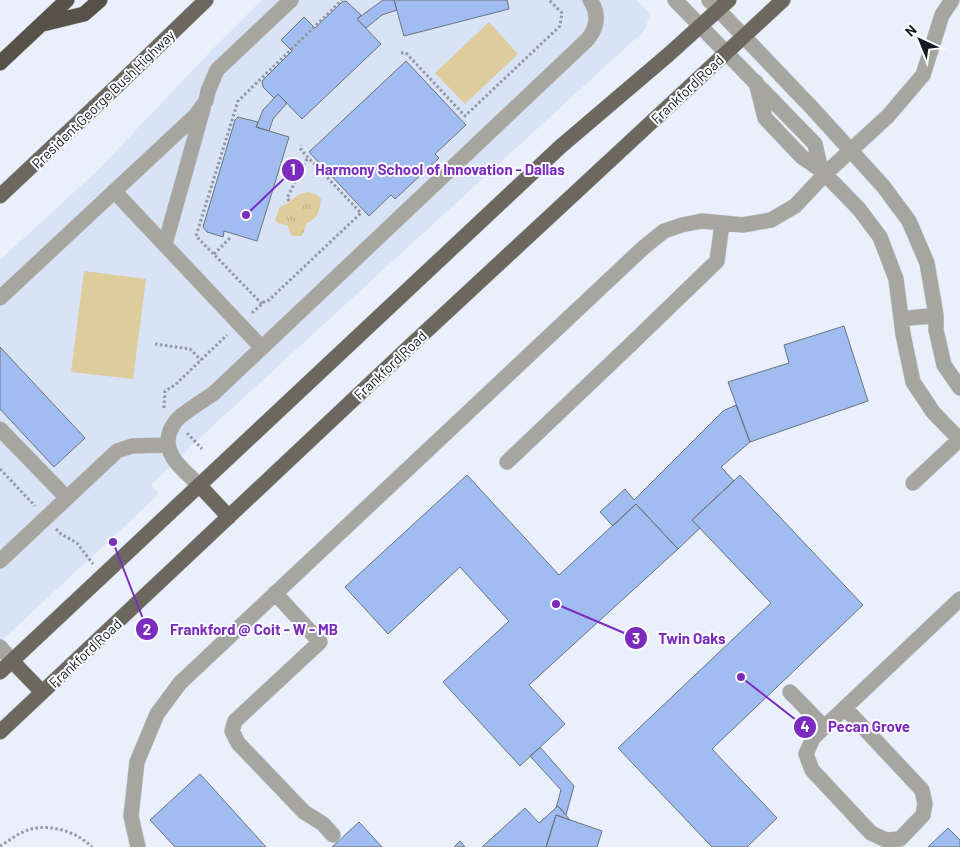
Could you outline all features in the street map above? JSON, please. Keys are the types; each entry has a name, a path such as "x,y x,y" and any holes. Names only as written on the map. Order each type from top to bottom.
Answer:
{"highway":[{"path":"0,63 67,0"},
{"path":"42,24 84,14 100,0"}],"main road":[{"name":"President George Bush Highway","path":"0,196 206,0"},
{"name":"Frankford Road","path":"0,732 783,0"},
{"path":"0,672 560,147 701,26 718,3"},
{"path":"199,486 229,517"},
{"path":"12,660 42,692"}],"street":[{"path":"165,244 208,91 217,70 291,0"},
{"path":"199,486 171,456 168,445 169,433 178,419 214,393 588,39 593,33 597,20 595,9 590,0"},
{"path":"675,0 815,144 823,172 859,209 880,237 896,279 901,319 913,382 933,412 960,439 914,483"},
{"path":"138,847 131,816 137,762 157,714 180,683 643,248 664,232 682,225 702,222 743,225 771,220 795,206 823,172 851,150 888,116 923,75 942,15 952,0"},
{"path":"718,3 744,36 883,186 909,221 927,263 936,316 936,330 944,365 960,388"},
{"path":"0,298 196,115 206,101"},
{"path":"114,191 262,348"},
{"path":"507,462 717,260 722,224"},
{"path":"901,319 936,316"},
{"path":"0,429 67,498"},
{"path":"0,562 108,458 122,448 137,445 168,445"},
{"path":"275,593 320,642 235,721 232,731 238,743 304,812 323,824 333,835"},
{"path":"845,708 922,790 925,804 923,815 900,838 886,840 871,833 812,770 806,754 813,738 960,599"},
{"path":"0,647 12,660"},
{"path":"790,692 824,727"}],"path":[{"path":"262,304 196,236 238,101 342,0"},
{"path":"401,53 406,53 465,116 560,26 562,13 549,0"},
{"path":"248,317 269,300 360,213 301,150 301,145"},
{"path":"289,202 287,198 308,157"},
{"path":"214,254 230,238"},
{"path":"167,412 164,409 165,391 175,385 229,334"},
{"path":"156,344 190,349 200,360"},
{"path":"187,433 202,449"},
{"path":"0,469 39,510"},
{"path":"55,527 62,534 77,543 93,564"},
{"path":"0,846 32,829 52,828 79,836 92,847"}],"shaded area":[{"path":"262,0 637,0 650,14 645,30 204,434 151,485 159,494 0,642 0,260 97,171"}],"green space":[{"path":"489,22 518,54 465,104 435,73"},
{"path":"308,192 317,195 321,199 319,210 316,217 307,223 302,236 292,236 288,226 275,220 280,207 299,194"},
{"path":"84,271 146,279 133,379 71,372"}],"building":[{"path":"383,0 394,0 397,10 382,15 366,28 357,19"},
{"path":"394,0 507,0 509,9 404,36"},
{"path":"346,1 361,15 357,19 381,44 302,119 278,94 274,98 263,87 262,81 292,51 281,40 304,17 315,28 342,2"},
{"path":"406,61 466,125 435,154 439,158 395,199 391,195 369,216 309,152"},
{"path":"278,94 287,103 273,119 269,131 256,127 263,110"},
{"path":"238,117 258,122 256,127 289,137 257,241 224,231 223,237 207,232 203,227 235,120"},
{"path":"844,326 868,401 750,442 728,382 789,363 784,345"},
{"path":"0,347 85,438 54,467 0,409"},
{"path":"736,405 750,442 721,467 734,481 692,520 700,528 678,549 636,504 613,526 600,512 625,489 634,500 723,411"},
{"path":"467,475 559,575 636,504 678,549 529,685 565,724 520,766 443,682 509,621 460,567 388,634 345,587"},
{"path":"740,475 863,605 712,749 777,818 747,847 712,847 618,748 771,603 692,520"},
{"path":"540,747 574,786 566,815 558,806 556,808 561,790 530,756"},
{"path":"200,774 266,847 175,847 150,820"},
{"path":"558,806 570,820 556,815 546,847 482,847 525,808 539,823"},
{"path":"556,815 602,831 597,847 546,847"},
{"path":"359,822 382,847 332,847"},
{"path":"948,828 960,840 960,847 928,847"},
{"path":"460,841 465,847 454,847"}],"place":[{"name":"Harmony School of Innovation - Dallas","path":"246,215"},
{"name":"Frankford @ Coit - W - MB","path":"113,542"},
{"name":"Twin Oaks","path":"556,604"},
{"name":"Pecan Grove","path":"741,677"}]}
